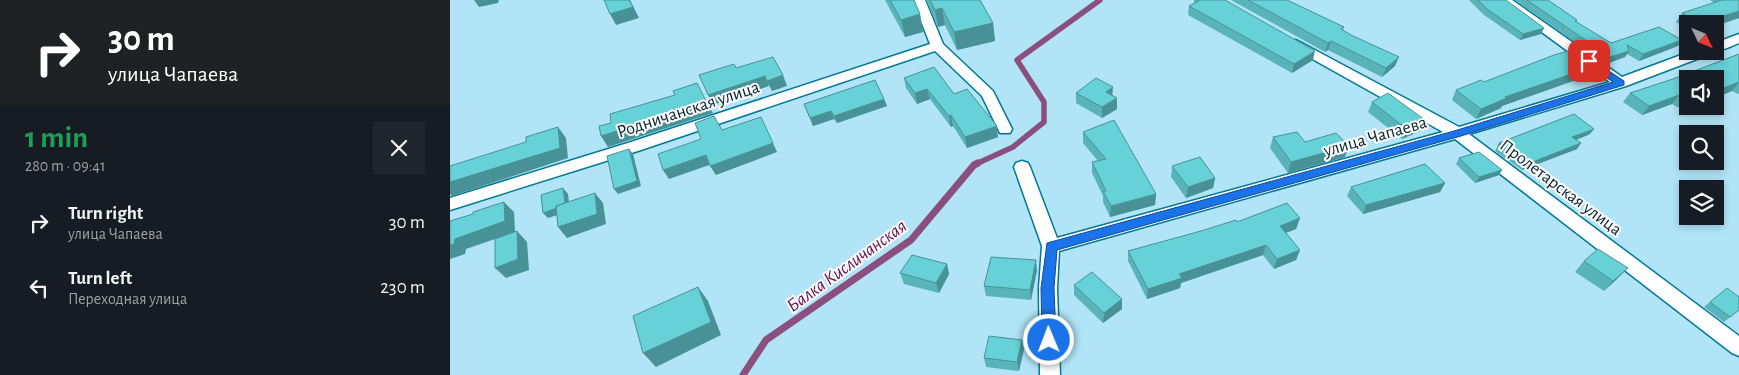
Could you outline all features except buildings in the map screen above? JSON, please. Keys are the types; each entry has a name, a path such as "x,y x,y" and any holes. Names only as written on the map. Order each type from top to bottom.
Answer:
{"street":[{"path":"919,0 937,46 988,94 1005,129"},
{"path":"1504,0 1621,83"},
{"name":"Пролетарская улица","path":"1286,38 1457,134 1739,347"},
{"path":"1724,44 1739,38"},
{"name":"Родничанская улица","path":"450,204 636,146 937,46"},
{"name":"улица Чапаева","path":"1051,246 1457,134 1621,83 1681,60"},
{"path":"1022,167 1051,246 1048,288 1050,375"}],"waterway":[{"name":"Балка Кисличанская","path":"976,164 1013,147 1044,122 1044,102 1017,60 1100,0"},
{"name":"Балка Кисличанская","path":"743,375 766,340 911,240 976,164"}],"route":[{"path":"1049,340 1048,288 1051,246 1457,134 1621,83 1589,61"}]}
